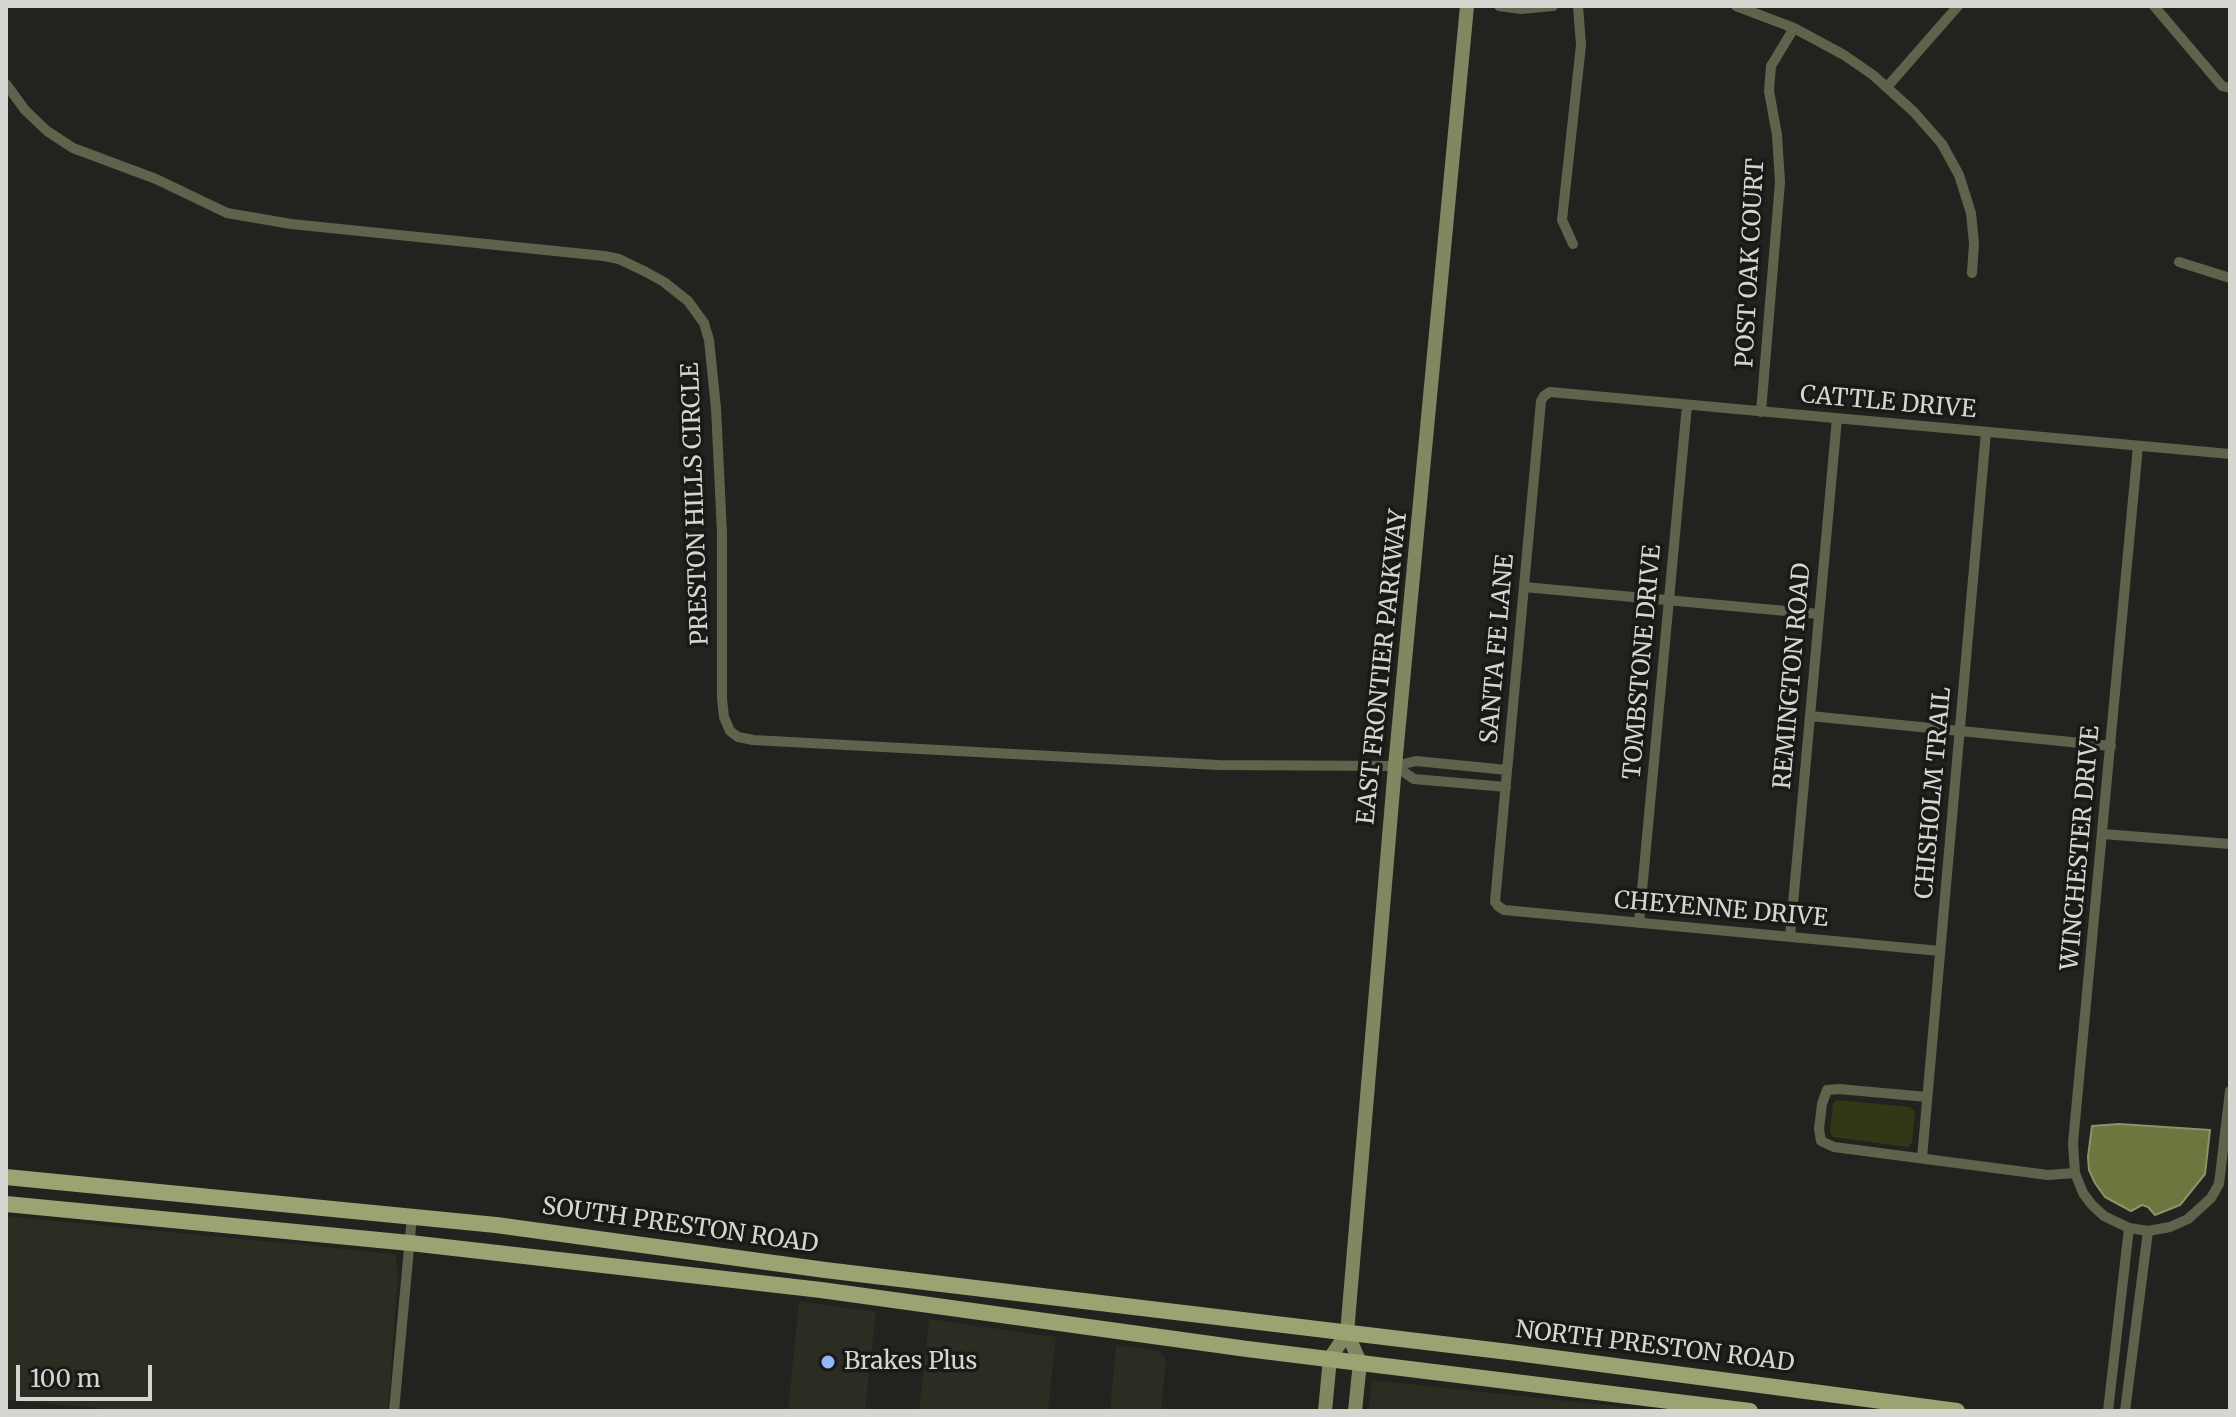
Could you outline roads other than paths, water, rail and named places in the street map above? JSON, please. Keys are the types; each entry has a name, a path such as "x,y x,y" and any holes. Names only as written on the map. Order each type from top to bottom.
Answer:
{"main road":[{"name":"SOUTH PRESTON ROAD","path":"6,1177 412,1216 1347,1333"},
{"name":"SOUTH PRESTON ROAD","path":"6,1204 410,1243 821,1290 1330,1358"},
{"name":"NORTH PRESTON ROAD","path":"1347,1333 1957,1411"},
{"name":"NORTH PRESTON ROAD","path":"1330,1358 1750,1411"},
{"path":"1694,1403 1697,1376"}],"street":[{"name":"EAST FRONTIER PARKWAY","path":"1347,1333 1395,766 1467,6"},
{"path":"1499,6 1521,9 1553,6"},
{"path":"1573,244 1562,220 1581,45 1578,6"},
{"path":"1736,6 1794,28 1844,55 1914,112 1942,144 1959,175 1971,213 1974,243 1972,273"},
{"path":"1887,87 1958,6"},
{"path":"2154,6 2222,86 2230,88"},
{"name":"POST OAK COURT","path":"1761,412 1780,182 1777,135 1769,91 1771,66 1794,28"},
{"name":"PRESTON HILLS CIRCLE","path":"6,84 25,110 47,131 73,148 156,179 227,213 334,229 604,256 619,259 655,277 688,301 704,323 709,340 716,408 722,533 722,699 724,717 730,731 738,737 1218,765 1395,766"},
{"path":"2179,262 2230,278"},
{"name":"CATTLE DRIVE","path":"1544,396 1550,392 2230,454"},
{"name":"SANTA FE LANE","path":"1498,906 1495,902 1541,401 1544,396"},
{"name":"TOMBSTONE DRIVE","path":"1639,923 1687,405"},
{"name":"REMINGTON ROAD","path":"1790,937 1837,418"},
{"name":"CHISHOLM TRAIL","path":"1922,1158 1986,432"},
{"name":"WINCHESTER DRIVE","path":"2129,1228 2104,1216 2083,1193 2075,1173 2073,1143 2138,446"},
{"path":"1524,587 1819,614"},
{"path":"1810,716 2111,746"},
{"path":"1395,766 1416,761 1507,770"},
{"path":"1395,766 1414,779 1506,787"},
{"path":"2103,834 2230,844"},
{"name":"CHEYENNE DRIVE","path":"1498,906 1504,910 1940,951"},
{"path":"1927,1097 1827,1090 1819,1129 1821,1141 1834,1147 2048,1175 2075,1173"},
{"path":"2108,1411 2129,1228 2148,1231 2170,1227 2188,1219 2211,1198 2219,1184 2224,1161 2230,1091"},
{"path":"394,1411 412,1216"},
{"path":"2125,1411 2148,1231"},
{"path":"2124,1270 2143,1272"},
{"path":"1325,1411 1330,1358 1347,1333"},
{"path":"1347,1333 1360,1362 1355,1411"}],"place":[{"name":"Brakes Plus","path":"828,1362"}]}
